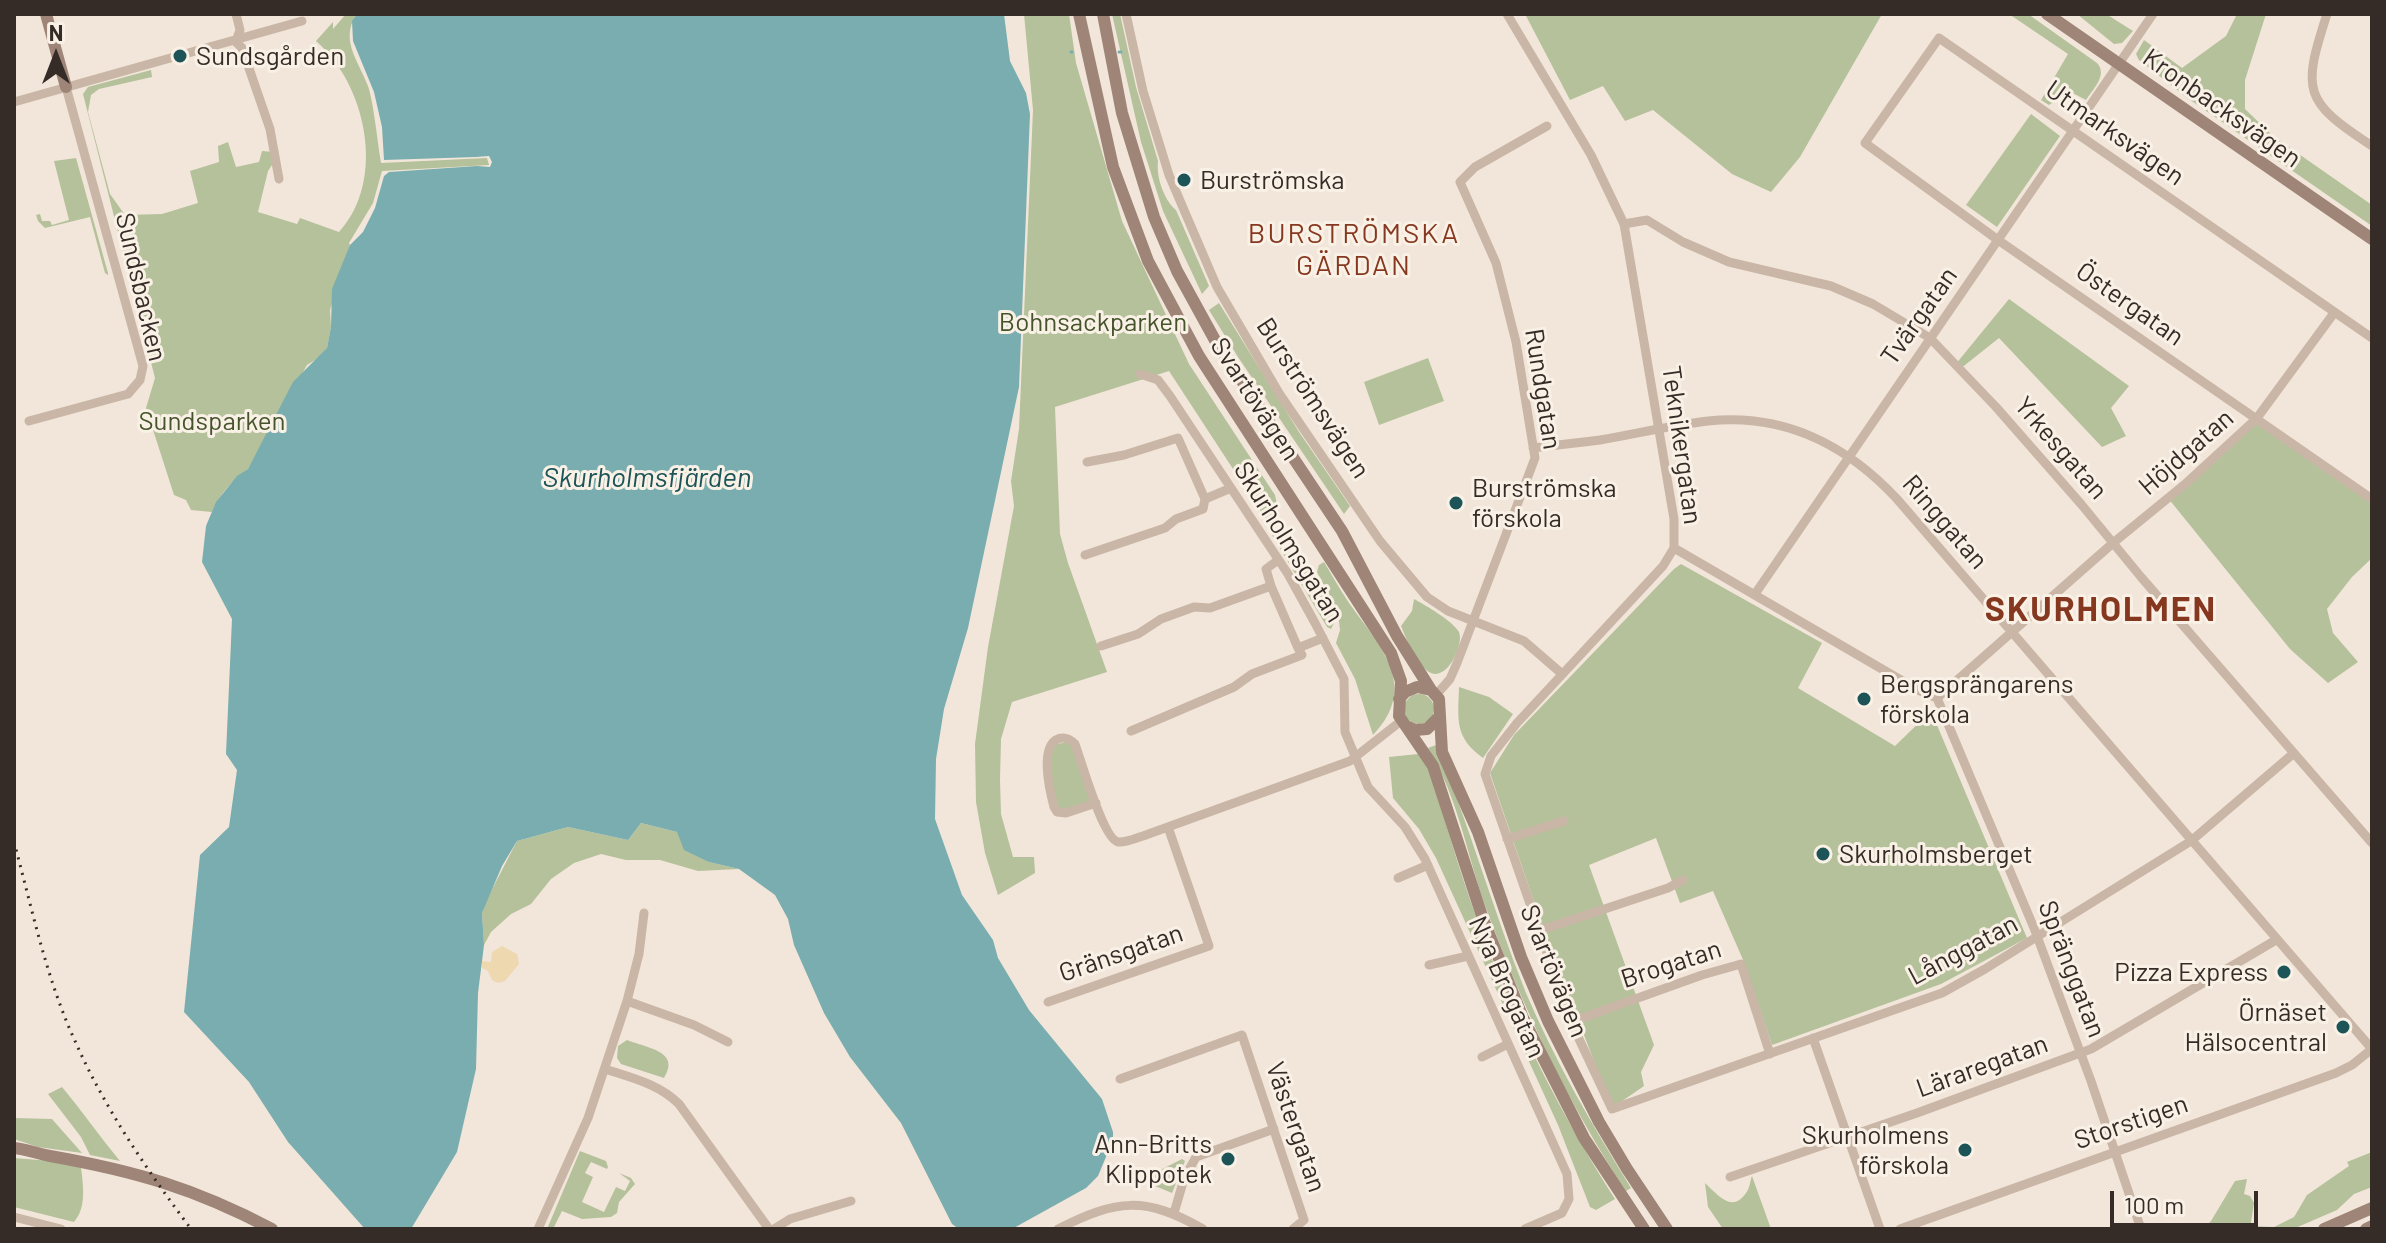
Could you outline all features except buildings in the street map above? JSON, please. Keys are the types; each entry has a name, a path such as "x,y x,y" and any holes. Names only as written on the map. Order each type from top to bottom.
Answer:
{"main road":[{"path":"46,14 66,87"},
{"name":"Svartövägen","path":"1079,14 1113,167 1148,261 1199,356 1391,653 1399,672 1399,699"},
{"name":"Svartövägen","path":"1103,14 1122,113 1154,217 1177,271 1216,342 1342,531 1397,636 1433,693"},
{"name":"Kronbacksvägen","path":"2047,14 2372,239"},
{"path":"1422,687 1433,693 1440,703 1440,714 1435,724 1427,729 1415,730 1404,724 1398,712 1399,699 1412,688 1422,687"},
{"name":"Svartövägen","path":"1440,714 1442,752 1478,832 1521,957 1572,1072 1627,1169 1667,1229"},
{"name":"Svartövägen","path":"1404,724 1425,751 1440,785 1483,919 1523,1018 1584,1138 1644,1229"},
{"path":"14,1148 136,1173 184,1188 272,1229"},
{"path":"14,1155 48,1156"},
{"path":"2324,1229 2372,1208"},
{"path":"2366,1229 2372,1226"}],"street":[{"path":"236,14 240,30 236,42"},
{"name":"Burströmsvägen","path":"1126,14 1143,91 1169,175 1217,287 1296,419 1380,541 1427,597 1448,611 1524,641 1561,673"},
{"name":"Teknikergatan","path":"1507,14 1591,155 1624,224 1674,519 1674,548 1655,575 1561,673 1502,740 1487,765 1487,782 1571,1022 1612,1109"},
{"name":"Tvärgatan","path":"1755,594 2153,14"},
{"path":"2327,14 2311,69 2313,87 2320,106 2341,126 2372,146"},
{"path":"14,102 302,21"},
{"name":"Utmarksvägen","path":"1865,143 1939,38 2372,338"},
{"path":"236,42 242,48 270,129 279,179"},
{"name":"Sundsbacken","path":"29,421 128,394 140,380 143,366 66,87"},
{"name":"Rundgatan","path":"1433,693 1450,679 1535,458 1516,342 1496,263 1460,182 1475,167 1547,126"},
{"name":"Östergatan","path":"1865,143 1998,240 2372,499"},
{"name":"Yrkesgatan","path":"1624,224 1647,220 1691,246 1729,262 1831,286 1873,304 1930,338 1996,407 2372,843"},
{"name":"Höjdgatan","path":"1937,698 2257,418 2334,313"},
{"name":"Skurholmsgatan","path":"1140,374 1158,380 1278,560 1323,638 1344,679 1345,732 1356,757"},
{"name":"Ringgatan","path":"1533,448 1707,421 1752,421 1807,435 1829,443 1850,456 1869,470 1897,499 2372,1049"},
{"path":"1085,555 1165,528 1176,519 1203,509 1205,499 1176,437 1124,455 1087,462"},
{"path":"1183,449 1199,441"},
{"path":"1205,499 1231,488"},
{"path":"1674,548 1918,690 1937,698"},
{"path":"1131,731 1234,687 1252,674 1302,655 1266,569 1278,560"},
{"path":"1101,646 1138,634 1161,619 1194,607 1210,608 1271,586"},
{"path":"1298,648 1323,638"},
{"name":"Spränggatan","path":"1937,698 2037,936 2141,1229"},
{"path":"1096,803 1066,813 1057,812 1047,754 1052,742 1067,738 1075,744 1096,803 1105,829 1115,841 1124,841 1356,757 1404,724"},
{"name":"Långgatan","path":"1612,1109 1942,993 2191,841 2294,753"},
{"name":"Nya Brogatan","path":"1356,757 1368,787 1405,827 1428,865 1567,1174 1569,1199 1562,1213 1525,1229"},
{"path":"1507,839 1564,821"},
{"name":"Gränsgatan","path":"1048,1002 1209,946 1168,827"},
{"path":"1398,878 1428,865"},
{"path":"1538,931 1668,888 1683,880"},
{"path":"538,1229 588,1118 605,1069 639,954 644,913"},
{"name":"Läraregatan","path":"1730,1177 2080,1053 2276,940"},
{"path":"1429,965 1468,956"},
{"name":"Brogatan","path":"1571,1022 1741,964 1770,1054"},
{"path":"627,1001 694,1025 728,1042"},
{"name":"Västergatan","path":"1120,1079 1242,1035 1304,1220 1293,1229"},
{"path":"1813,1038 1880,1229"},
{"path":"1482,1057 1508,1044"},
{"name":"Storstigen","path":"1900,1229 2336,1073 2372,1049"},
{"path":"605,1069 668,1093 772,1229 790,1219 851,1201"},
{"path":"1174,1213 1188,1168 1196,1157 1274,1129"},
{"path":"1058,1229 1099,1210 1142,1206 1174,1213 1203,1229"},
{"path":"14,1217 61,1229"}],"green space":[{"name":"Sundsparken","path":"346,14 357,14 352,24 350,43 369,89 381,163 487,158 489,165 382,171 373,203 349,243 330,310 327,348 323,355 307,365 248,469 227,488 212,512 191,510 186,500 174,495 146,408 155,378 83,94 88,87 151,70 152,77 99,89 91,95 88,112 110,194 125,215 162,214 198,203 190,171 219,162 218,146 228,142 236,167 259,162 262,151 274,152 274,162 268,171 258,212 297,224 300,218 339,232 354,211 363,186 366,160 364,133 358,107 347,82 333,59 316,41 333,22 333,29"},
{"name":"Bohnsackparken","path":"1024,14 1069,14 1076,63 1122,221 1189,364 1275,495 1279,514 1267,521 1169,371 1055,407 1060,534 1107,672 1012,702 1001,739 1001,814 1013,857 1034,857 1035,873 998,895 985,853 976,802 975,744 988,647 1014,506 1011,481 1019,429 1033,110"},
{"path":"1112,14 1120,14 1136,87 1158,161 1162,188 1176,210 1209,286 1202,294 1163,211 1141,142"},
{"path":"1525,14 1882,14 1800,157 1771,192 1732,174 1653,110 1625,121 1603,86 1570,100"},
{"path":"2009,14 2028,14 2097,63 2100,77 2086,100 2069,91 2049,105 2041,100 2068,54"},
{"path":"2077,14 2106,14 2133,31 2122,43 2114,44"},
{"path":"2237,14 2266,14 2245,80 2245,109 2273,136 2372,205 2372,226 2186,97 2139,60 2136,54 2144,40 2182,68 2226,36"},
{"path":"2031,114 2060,136 1997,227 1966,205"},
{"path":"76,158 108,275 90,217 45,228 36,215 40,214 42,221 50,221 52,225 69,220 54,161"},
{"path":"2009,299 2129,386 2111,408 2126,436 2102,447 1999,338 1960,369 1955,365"},
{"path":"1219,303 1299,432 1350,506 1344,514 1209,310"},
{"path":"1428,358 1444,401 1379,425 1364,382"},
{"path":"2256,419 2372,499 2372,558 2352,577 2327,609 2333,633 2358,662 2328,683 2290,649 2168,498"},
{"path":"1275,531 1284,536 1303,557 1319,584 1335,621 1331,629 1272,535"},
{"path":"1324,562 1381,648 1394,681 1394,698 1387,716 1373,735 1355,679 1336,643 1340,630 1338,613 1317,572"},
{"path":"1681,564 1822,643 1798,688 1895,746 1931,711 2027,938 1941,984 1772,1045 1744,962 1713,891 1680,903 1656,838 1589,865 1654,1045 1641,1072 1644,1086 1612,1108 1544,931 1490,773 1514,735"},
{"path":"1414,599 1445,618 1459,632 1459,644 1453,660 1437,674 1421,665 1401,626 1412,611"},
{"path":"1459,687 1489,697 1513,714 1483,758 1462,735"},
{"path":"1419,694 1425,695 1433,703 1433,715 1425,723 1419,724 1413,723 1405,715 1404,709 1405,703 1413,695"},
{"path":"1071,740 1097,804 1057,810 1051,795 1049,747"},
{"path":"1436,745 1526,993 1575,1092 1631,1188 1626,1191 1584,1123 1515,982 1479,888 1447,786 1428,748"},
{"path":"1423,756 1433,781 1470,899 1511,1006 1559,1104 1615,1199 1596,1210 1590,1207 1558,1125 1436,858 1419,829 1393,798 1389,757"},
{"path":"641,823 677,832 709,862 739,869 698,871 660,860 626,860 601,854 574,863 551,879 531,904 511,914 491,932 484,945 482,913 517,841 568,827 628,840"},
{"path":"627,1040 665,1056 668,1069 664,1078 621,1064 617,1058 618,1046"},
{"path":"62,1087 120,1161 90,1155 81,1137 48,1094"},
{"path":"14,1118 52,1119 82,1153 38,1147 14,1139"},
{"path":"580,1151 606,1161 608,1167 591,1162 585,1173 593,1177 582,1202 604,1212 616,1187 625,1191 630,1181 619,1173 631,1178 635,1184 619,1202 617,1213 611,1217 582,1219 562,1211 553,1229 547,1229"},
{"path":"2372,1152 2372,1187 2354,1194 2337,1210 2293,1229 2203,1229 2235,1181 2247,1179 2244,1194 2250,1196 2254,1203 2253,1226 2274,1227 2294,1217 2307,1195 2349,1166 2347,1162"},
{"path":"14,1158 81,1167 82,1203 74,1222 14,1207"},
{"path":"1182,1159 1185,1161 1172,1193 1143,1181 1143,1179"},
{"path":"1752,1176 1771,1229 1723,1229 1708,1207 1705,1183 1720,1197 1735,1202 1747,1191"}],"sand":[{"path":"502,946 517,954 519,964 505,981 498,983 482,968 482,961 491,962 492,952"}],"water":[{"name":"Skurholmsfjärden","path":"357,14 1004,14 1010,61 1026,93 1030,114 1019,387 968,628 944,709 936,759 935,819 962,895 993,940 998,958 1029,1010 1102,1099 1113,1140 1098,1176 1086,1188 1012,1229 959,1229 952,1224 901,1123 850,1057 824,1013 794,945 788,919 775,895 739,869 709,862 684,850 677,832 641,823 628,840 568,827 517,841 502,866 482,913 484,945 478,993 476,1069 457,1152 411,1229 365,1229 288,1142 249,1082 184,1012 200,855 229,827 237,770 226,754 232,619 202,562 206,526 216,502 237,476 248,469 293,382 327,348 332,289 350,245 363,232 375,208 384,176 389,172 490,167 492,162 489,156 384,160 382,127 374,92 353,41 352,21"}],"railway":[{"path":"14,842 48,968 75,1041 128,1138 191,1229"}],"place":[{"name":"Sundsgården","path":"180,56"},
{"name":"Burströmska","path":"1184,180"},
{"name":"Burströmska förskola","path":"1456,503"},
{"name":"Bergsprängarens förskola","path":"1864,699"},
{"name":"Skurholmsberget","path":"1823,854"},
{"name":"Pizza Express","path":"2284,972"},
{"name":"Örnäset Hälsocentral","path":"2343,1027"},
{"name":"Skurholmens förskola","path":"1965,1150"},
{"name":"Ann-Britts Klippotek","path":"1228,1159"}],"district":[{"name":"BURSTRÖMSKA GÄRDAN","path":"1354,250"},
{"name":"SKURHOLMEN","path":"2101,610"}]}
